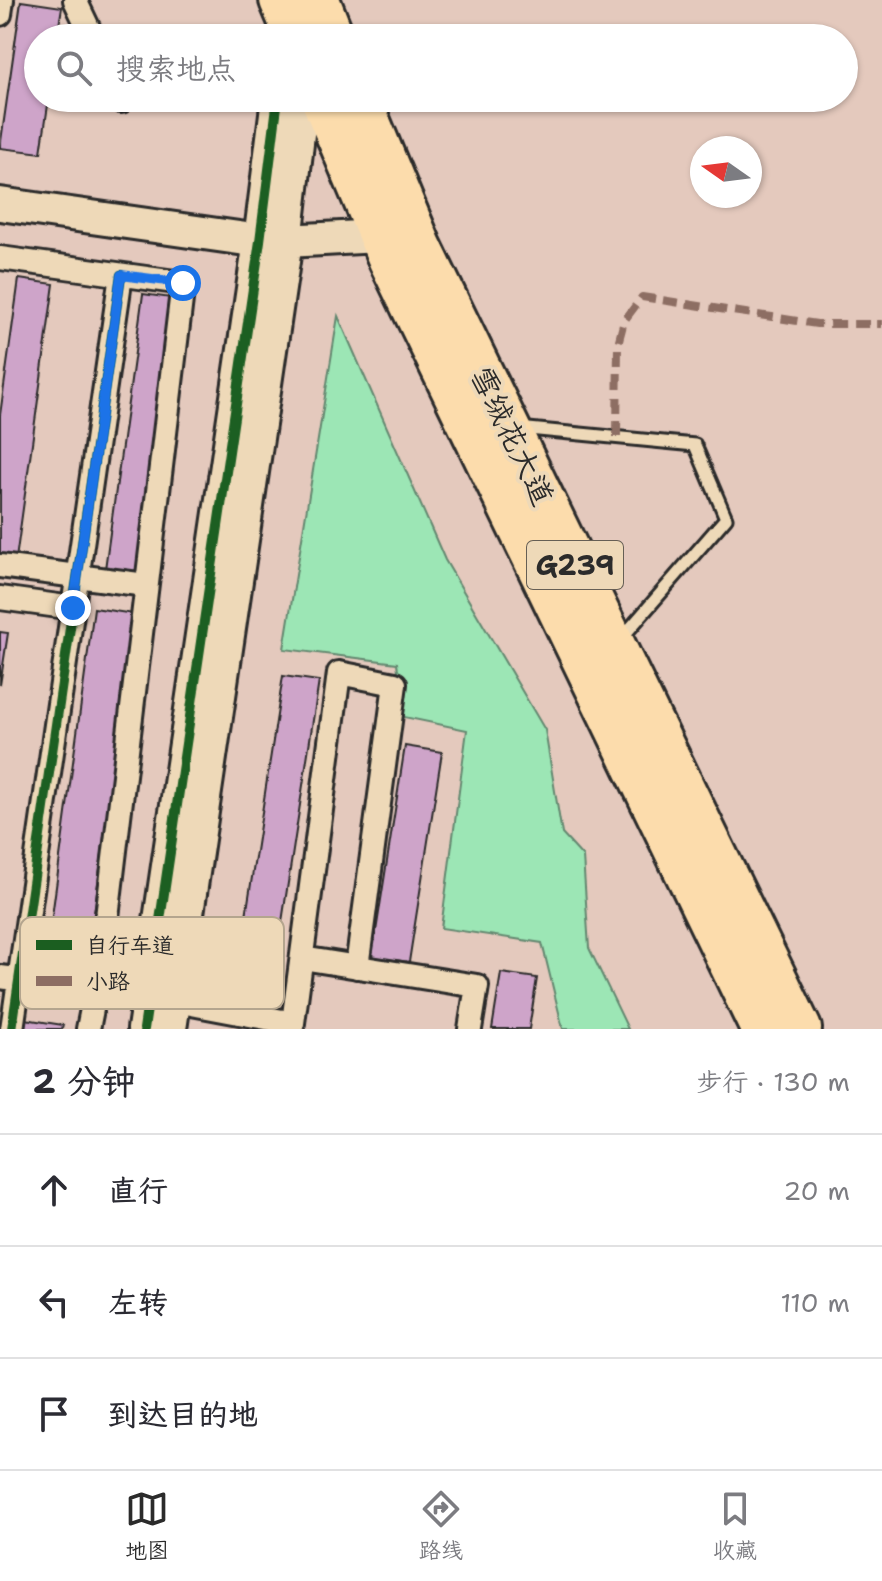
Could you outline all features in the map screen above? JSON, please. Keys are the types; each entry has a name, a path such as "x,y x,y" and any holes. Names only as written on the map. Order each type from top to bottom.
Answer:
{"highway":[{"path":"281,0 291,24"},
{"path":"318,0 327,24"},
{"name":"雪绒花大道","path":"328,112 379,236 762,1029"},
{"name":"雪绒花大道","path":"365,112 420,246 800,1029"}],"street":[{"path":"0,14 2,0"},
{"path":"75,0 86,24"},
{"path":"281,0 282,24"},
{"path":"304,0 305,24"},
{"path":"273,241 278,112"},
{"path":"177,917 273,241 299,112"},
{"path":"0,204 273,241 379,236 420,246"},
{"path":"0,258 183,283 107,917"},
{"path":"20,917 73,608 121,275"},
{"path":"0,566 146,585"},
{"path":"0,598 73,608"},
{"path":"144,1029 164,1009 293,1026 339,673 395,684 357,967"},
{"path":"12,1029 10,978 20,919"},
{"path":"302,958 477,986 470,1029"},
{"path":"88,1029 92,1009"}],"lane":[{"path":"508,427 695,445 726,518 614,646"}],"green space":[{"path":"338,316 445,560 545,730 562,834 583,857 589,948 628,1029 563,1029 542,943 441,928 467,730 404,717 397,663 284,649"}],"building":[{"path":"21,1 62,7 59,24 24,24 24,112 47,112 41,153 0,148"},
{"path":"19,279 54,284 16,559 0,557 0,415"},
{"path":"143,294 178,299 141,574 105,569"},
{"path":"94,608 134,614 93,917 52,917"},
{"path":"0,632 8,633 0,685"},
{"path":"283,676 319,681 283,917 246,917"},
{"path":"405,746 442,752 409,962 372,957"},
{"path":"501,973 537,978 529,1029 492,1029"},
{"path":"25,1019 63,1025 62,1029 23,1029"}],"marked path":[{"path":"617,437 618,344 624,321 642,297 817,324 882,324"}],"cycle path":[{"path":"160,917 276,112"},
{"path":"28,917 121,275"},
{"path":"12,1029 20,974"},
{"path":"144,1029 147,1009"}],"route":[{"path":"73,608 121,275 183,283"}]}
